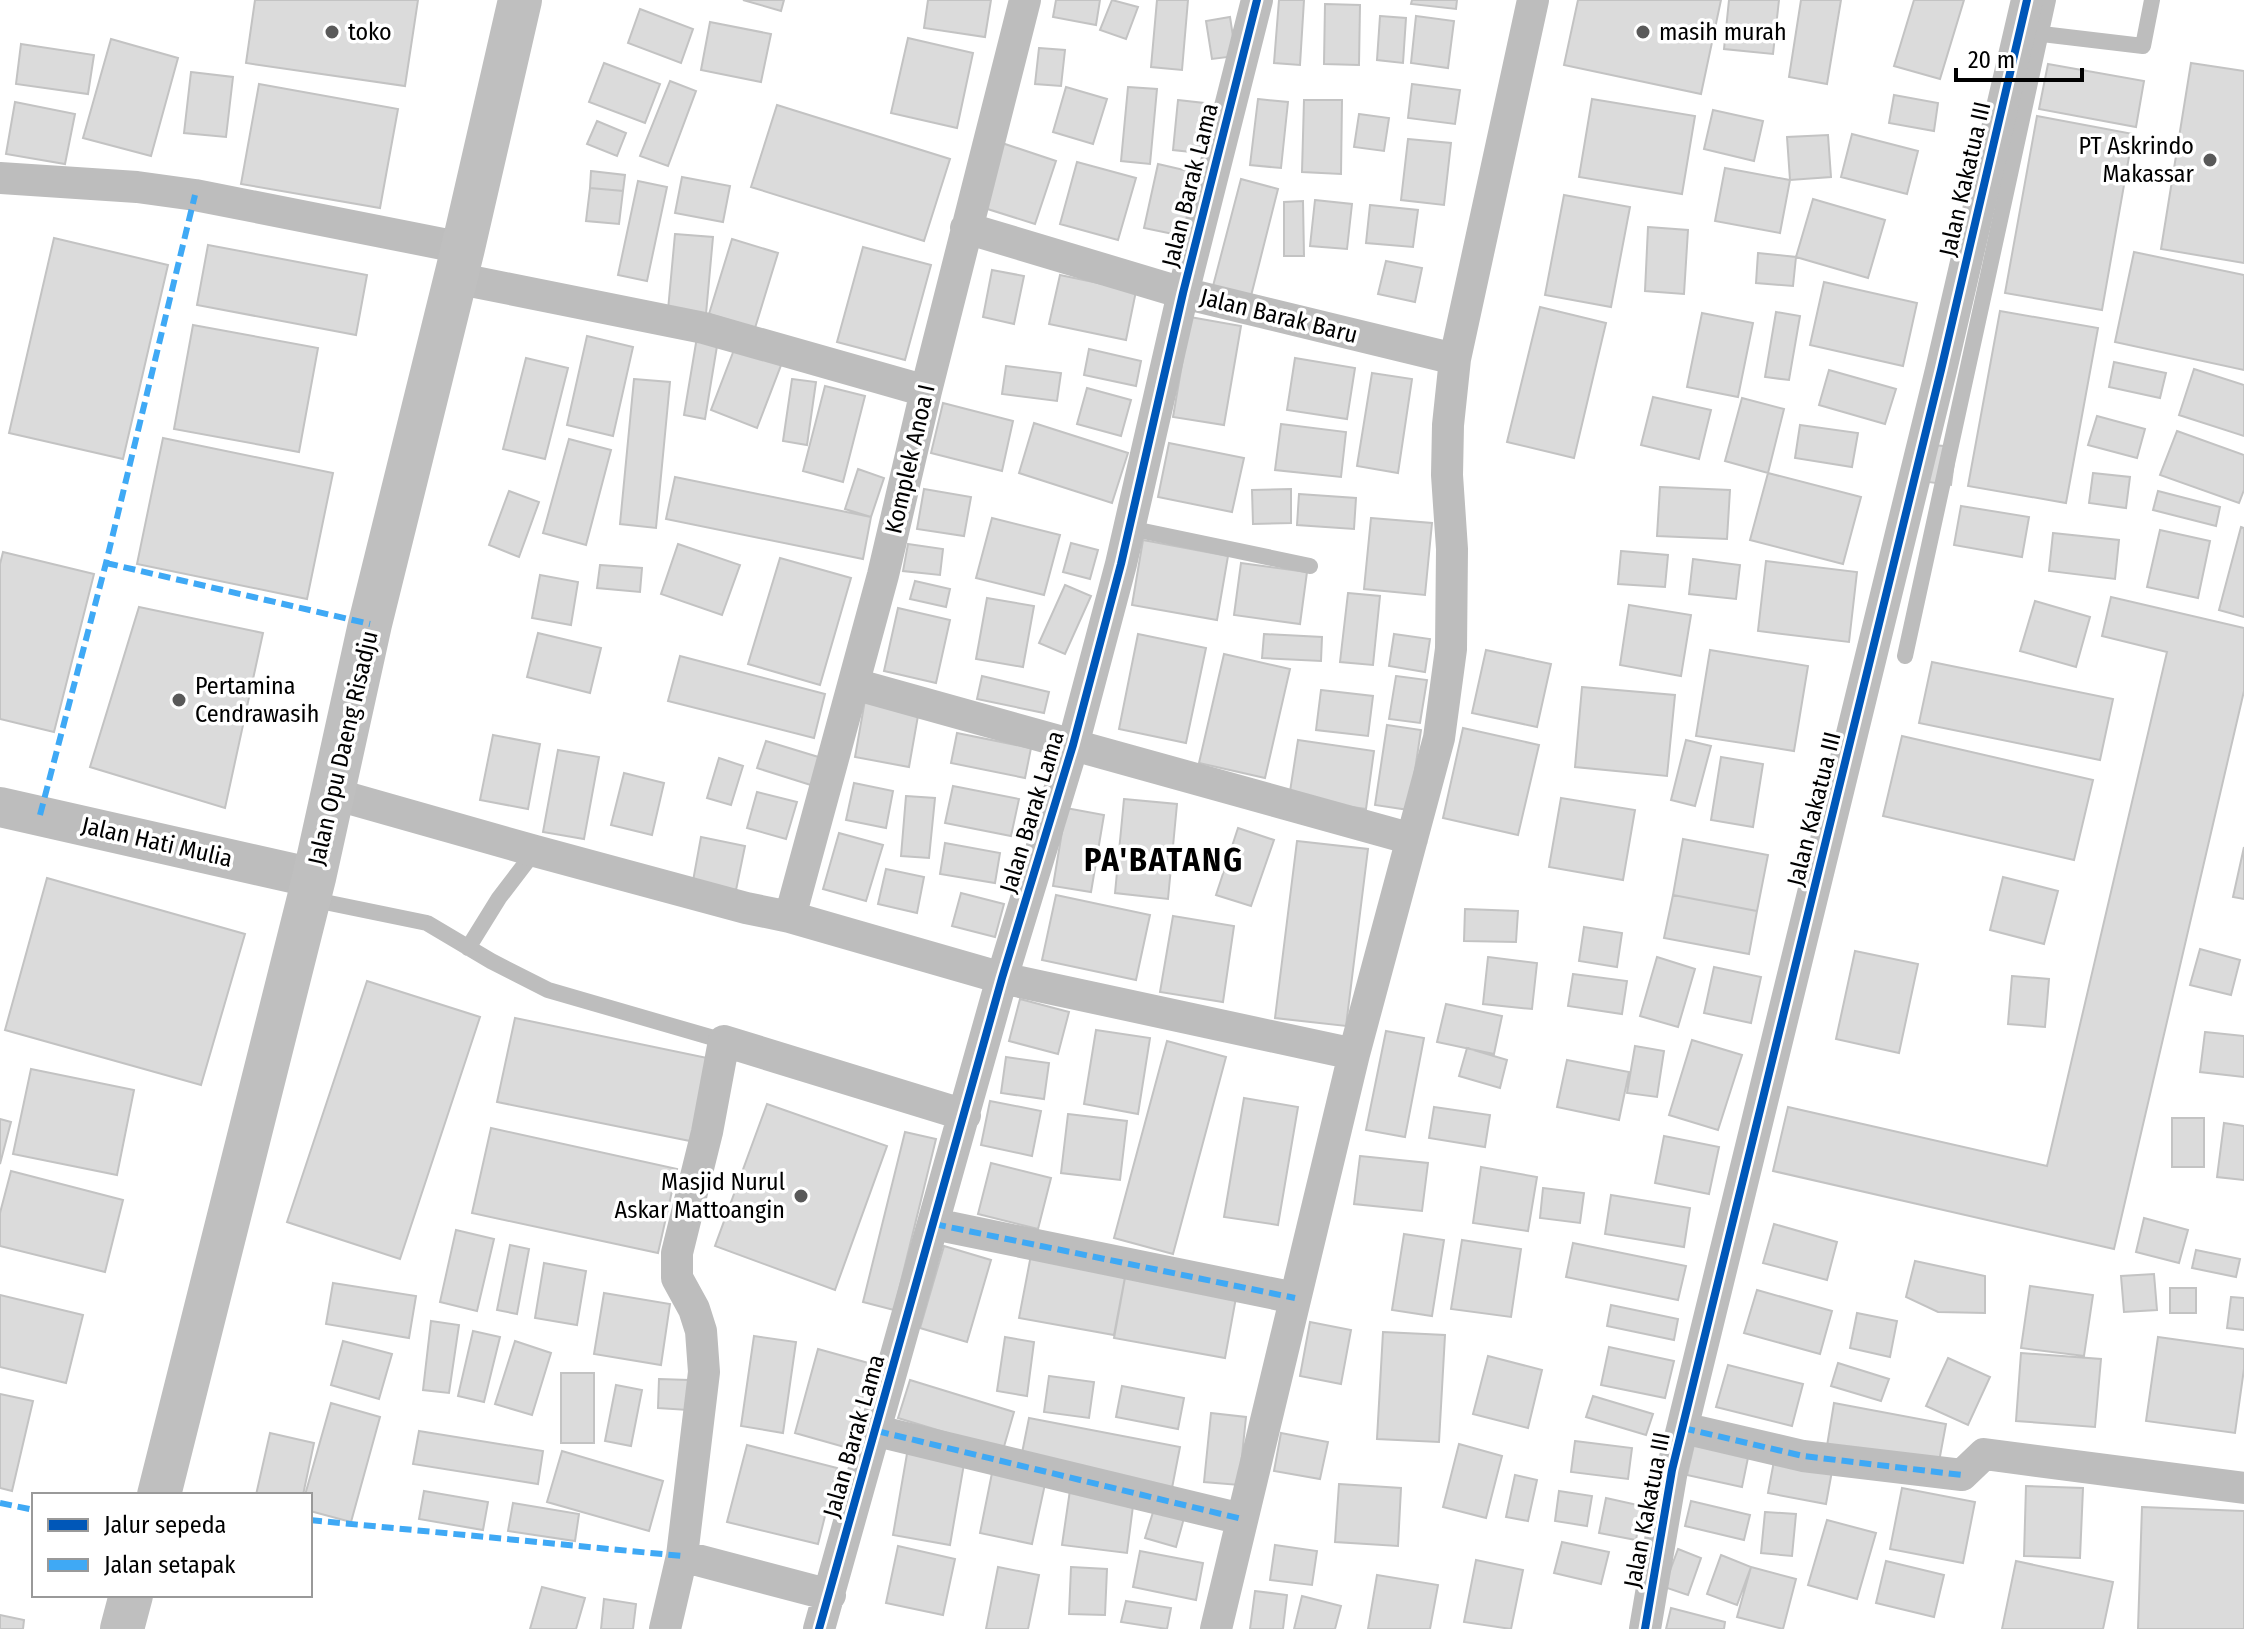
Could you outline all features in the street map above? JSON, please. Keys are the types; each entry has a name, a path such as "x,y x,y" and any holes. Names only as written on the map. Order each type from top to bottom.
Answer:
{"main road":[{"name":"Jalan Opu Daeng Risadju","path":"160,1493 334,794 370,624 520,0"},
{"path":"122,1629 130,1597"}],"street":[{"name":"Komplek Anoa I","path":"790,917 883,575 966,228 1025,0"},
{"name":"Jalan Barak Lama","path":"819,1629 1002,978 1073,745 1257,0"},
{"path":"1216,1629 1354,1054 1439,738 1451,649 1452,549 1447,475 1448,425 1455,359 1533,0"},
{"name":"Jalan Kakatua III","path":"1645,1629 1672,1470 1922,447 2027,0"},
{"path":"0,178 137,187 195,195 704,328 926,391"},
{"name":"Jalan Barak Baru","path":"966,228 1183,293 1455,359"},
{"path":"854,684 1412,839"},
{"path":"334,794 535,851 790,917 1002,978 1354,1054"},
{"name":"Jalan Hati Mulia","path":"0,807 311,888"},
{"path":"665,1629 682,1556 704,1372 701,1331 694,1309 677,1278 677,1253 707,1132 724,1041 965,1115"},
{"path":"934,1224 1295,1298"},
{"path":"1683,1428 1803,1456 1962,1475 1984,1454 2244,1488"},
{"path":"877,1431 1242,1519"},
{"path":"682,1556 830,1595"}],"lane":[{"path":"1905,656 2048,0"},
{"path":"2042,34 2143,46 2152,0"},
{"path":"1129,528 1310,566"},
{"path":"468,948 499,898 535,851"},
{"path":"311,888 427,923 548,990 724,1041"}],"building":[{"name":"toko","path":"255,0 418,0 405,86 246,63"},
{"path":"743,0 784,0 781,11"},
{"path":"928,0 991,0 985,37 924,28"},
{"path":"1056,0 1100,0 1096,25 1053,17"},
{"path":"1112,0 1138,7 1126,39 1100,30"},
{"path":"1157,0 1188,0 1182,70 1151,67"},
{"path":"1279,0 1304,0 1300,65 1274,63"},
{"path":"1412,0 1457,0 1456,9 1411,4"},
{"name":"masih murah","path":"1578,0 1721,0 1701,94 1564,65"},
{"path":"1729,0 1779,0 1773,54 1724,49"},
{"path":"1801,0 1841,0 1827,84 1789,77"},
{"path":"1914,0 1964,0 1940,79 1894,66"},
{"path":"1325,4 1360,5 1359,65 1324,64"},
{"path":"640,9 693,29 681,63 628,43"},
{"path":"1380,16 1406,18 1403,63 1377,60"},
{"path":"1416,16 1454,21 1448,68 1411,63"},
{"path":"1230,17 1236,56 1212,59 1206,21"},
{"path":"710,22 771,34 761,82 701,70"},
{"path":"908,38 973,53 957,128 891,113"},
{"path":"111,39 178,58 151,156 83,138"},
{"path":"21,44 94,55 88,94 16,84"},
{"path":"1039,48 1065,50 1061,86 1035,84"},
{"path":"604,63 660,84 645,123 589,102"},
{"name":"PT Askrindo Makassar","path":"2191,63 2244,71 2244,263 2161,249"},
{"path":"2048,64 2144,81 2136,127 2039,109"},
{"path":"191,72 233,77 226,137 184,133"},
{"path":"670,81 696,91 668,166 640,156"},
{"path":"259,84 398,109 380,208 241,184"},
{"path":"1412,84 1460,90 1455,124 1408,118"},
{"path":"1066,87 1107,99 1093,144 1053,132"},
{"path":"1128,87 1157,89 1150,164 1121,161"},
{"path":"1894,95 1938,103 1934,131 1889,123"},
{"path":"1258,99 1288,102 1281,168 1250,165"},
{"path":"1592,99 1695,116 1682,194 1579,177"},
{"path":"1178,100 1204,103 1200,153 1173,150"},
{"path":"1304,100 1342,100 1341,174 1302,172"},
{"path":"15,102 75,114 65,164 6,154"},
{"path":"777,105 950,159 924,241 751,187"},
{"path":"1713,110 1763,121 1754,161 1704,149"},
{"path":"1359,114 1389,118 1384,151 1354,147"},
{"path":"2037,116 2133,134 2102,310 2005,293"},
{"path":"597,121 626,133 617,156 587,144"},
{"path":"1852,134 1918,151 1907,194 1841,177"},
{"path":"1828,135 1831,177 1790,180 1787,137"},
{"path":"1408,139 1451,143 1444,205 1401,200"},
{"path":"999,142 1056,161 1035,224 978,206"},
{"path":"1077,162 1136,178 1118,240 1060,224"},
{"path":"1158,164 1197,173 1183,236 1144,228"},
{"path":"1725,168 1790,180 1780,233 1715,221"},
{"path":"591,171 625,175 623,191 590,188"},
{"path":"682,177 730,186 723,222 675,213"},
{"path":"1241,179 1278,189 1251,296 1213,286"},
{"path":"638,181 667,187 647,281 618,275"},
{"path":"590,188 623,191 619,224 586,221"},
{"path":"1564,195 1630,207 1611,307 1545,295"},
{"path":"1813,199 1885,220 1868,278 1796,257"},
{"path":"1315,200 1352,204 1347,249 1310,246"},
{"path":"1303,201 1304,256 1284,256 1284,202"},
{"path":"1370,205 1418,210 1413,247 1366,243"},
{"path":"1648,227 1688,230 1684,294 1645,291"},
{"path":"675,234 713,237 706,314 668,310"},
{"path":"54,238 168,265 123,459 9,433"},
{"path":"732,239 778,253 755,328 709,314"},
{"path":"208,245 367,275 356,335 197,305"},
{"path":"863,247 931,265 905,360 837,342"},
{"path":"2134,252 2244,275 2244,370 2115,342"},
{"path":"1758,253 1796,257 1793,286 1756,283"},
{"path":"1386,261 1422,268 1415,302 1378,294"},
{"path":"992,270 1024,276 1014,324 983,317"},
{"path":"1060,275 1136,291 1126,340 1049,324"},
{"path":"1824,282 1917,303 1903,366 1810,345"},
{"path":"1540,307 1606,323 1574,458 1507,442"},
{"path":"2000,311 2098,328 2066,503 1968,486"},
{"path":"1776,312 1800,316 1789,380 1765,377"},
{"path":"1702,313 1753,323 1738,397 1687,387"},
{"path":"1190,317 1241,326 1224,425 1173,417"},
{"path":"193,325 318,348 299,452 174,429"},
{"path":"587,336 633,347 613,436 567,425"},
{"path":"697,337 718,340 705,419 684,415"},
{"path":"737,342 783,360 757,428 711,410"},
{"path":"1089,349 1141,361 1136,386 1084,375"},
{"path":"526,358 568,368 545,459 503,449"},
{"path":"1295,358 1355,368 1347,419 1287,410"},
{"path":"2114,362 2166,373 2160,398 2109,387"},
{"path":"1006,366 1061,373 1057,401 1002,394"},
{"path":"2194,369 2244,385 2244,436 2179,415"},
{"path":"1829,370 1896,389 1885,424 1819,405"},
{"path":"1372,373 1412,379 1398,473 1357,466"},
{"path":"634,379 670,382 656,528 620,524"},
{"path":"792,379 816,382 807,445 783,441"},
{"path":"825,386 865,396 843,482 803,471"},
{"path":"1087,388 1131,400 1121,436 1077,424"},
{"path":"1653,397 1711,410 1699,459 1641,445"},
{"path":"1742,398 1784,409 1768,473 1725,461"},
{"path":"943,403 1013,421 1002,471 931,453"},
{"path":"2097,416 2145,429 2137,458 2088,445"},
{"path":"1034,423 1128,453 1112,503 1019,473"},
{"path":"1281,424 1346,432 1341,477 1275,470"},
{"path":"1800,425 1858,433 1852,467 1795,458"},
{"path":"2177,431 2244,455 2244,490 2239,503 2160,475"},
{"path":"163,438 333,473 307,599 137,564"},
{"path":"569,439 611,450 586,545 543,533"},
{"path":"1169,443 1244,458 1232,512 1158,497"},
{"path":"1932,445 1956,447 1951,485 1928,482"},
{"path":"858,469 884,478 871,517 845,509"},
{"path":"1768,473 1861,497 1843,564 1750,540"},
{"path":"2093,473 2130,477 2126,508 2089,503"},
{"path":"675,477 871,517 863,559 666,519"},
{"path":"1660,487 1730,490 1727,539 1657,536"},
{"path":"924,489 971,497 964,536 917,529"},
{"path":"1291,489 1291,523 1253,524 1252,490"},
{"path":"509,491 539,502 519,557 489,545"},
{"path":"2158,491 2220,507 2216,526 2153,510"},
{"path":"1299,494 1356,498 1354,529 1297,525"},
{"path":"1961,506 2029,517 2022,557 1954,545"},
{"path":"992,518 1060,535 1044,595 976,578"},
{"path":"1371,518 1432,523 1425,595 1364,589"},
{"path":"2241,527 2244,528 2244,617 2219,610"},
{"path":"2160,530 2210,541 2198,598 2147,587"},
{"path":"2053,533 2119,540 2115,579 2049,571"},
{"path":"1143,540 1228,556 1217,620 1132,605"},
{"path":"1071,543 1098,550 1090,579 1063,572"},
{"path":"678,544 740,565 722,615 661,594"},
{"path":"908,544 943,549 940,575 903,571"},
{"path":"1621,551 1668,555 1665,587 1618,584"},
{"path":"3,552 94,574 54,732 0,719 0,564"},
{"path":"780,558 851,578 820,685 748,664"},
{"path":"1693,559 1740,565 1736,599 1689,594"},
{"path":"1766,561 1857,572 1849,642 1758,631"},
{"path":"1241,563 1307,572 1300,624 1234,615"},
{"path":"600,565 642,568 640,592 597,588"},
{"path":"540,575 578,582 571,625 532,618"},
{"path":"915,581 950,589 946,607 910,599"},
{"path":"1065,585 1091,596 1065,654 1039,643"},
{"path":"1348,593 1380,596 1373,665 1340,662"},
{"path":"2111,597 2244,628 2244,691 2114,1249 1773,1171 1788,1107 2047,1166 2167,652 2102,636"},
{"path":"987,598 1034,606 1023,667 976,659"},
{"path":"2035,601 2090,617 2076,667 2020,651"},
{"path":"1629,605 1691,615 1681,676 1620,665"},
{"name":"Pertamina Cendrawasih","path":"139,607 263,633 225,808 90,767"},
{"name":"Pertamina Cendrawasih","path":"139,607 263,633 225,808 90,767"},
{"path":"898,608 950,620 936,683 884,671"},
{"path":"538,633 601,648 590,693 527,677"},
{"path":"1138,634 1206,648 1186,743 1119,729"},
{"path":"1264,634 1322,637 1321,661 1262,658"},
{"path":"1394,634 1430,639 1425,672 1389,666"},
{"path":"1486,650 1551,664 1537,727 1472,713"},
{"path":"1710,650 1808,666 1794,751 1696,736"},
{"path":"1224,654 1290,669 1265,778 1199,763"},
{"path":"680,656 825,694 814,738 668,701"},
{"path":"1932,662 2113,699 2100,760 1919,723"},
{"path":"982,676 1049,692 1044,713 977,699"},
{"path":"1396,676 1427,680 1420,723 1389,719"},
{"path":"1582,687 1675,695 1667,776 1575,767"},
{"path":"1321,690 1373,696 1368,736 1316,730"},
{"path":"865,700 919,710 909,767 855,757"},
{"path":"1387,725 1421,730 1409,810 1375,805"},
{"path":"1463,728 1539,745 1518,835 1443,818"},
{"path":"957,733 1031,748 1025,778 951,763"},
{"path":"493,735 540,744 528,809 480,800"},
{"path":"1902,736 2093,780 2074,860 1883,816"},
{"path":"1298,740 1374,751 1366,809 1289,798"},
{"path":"1686,740 1711,746 1695,806 1671,800"},
{"path":"766,741 825,759 817,787 757,768"},
{"path":"558,750 599,757 584,839 543,832"},
{"path":"1721,757 1763,764 1753,827 1711,820"},
{"path":"719,758 743,766 731,805 707,798"},
{"path":"624,773 664,783 652,835 611,825"},
{"path":"854,783 893,791 886,828 846,820"},
{"path":"953,786 1019,799 1011,836 945,823"},
{"path":"757,792 797,802 786,839 747,828"},
{"path":"906,796 935,798 929,858 901,856"},
{"path":"1561,798 1635,810 1623,880 1549,867"},
{"path":"1124,799 1177,804 1168,899 1115,893"},
{"path":"1066,808 1104,815 1091,892 1053,886"},
{"path":"1238,828 1274,840 1251,906 1216,895"},
{"path":"839,833 883,845 866,901 823,889"},
{"path":"701,837 745,846 736,890 693,881"},
{"path":"1683,839 1768,855 1757,911 1673,895"},
{"path":"1297,841 1368,849 1346,1026 1275,1018"},
{"path":"945,843 1000,853 995,883 940,874"},
{"path":"2244,847 2244,899 2233,897"},
{"path":"886,869 924,877 917,913 878,904"},
{"path":"2003,877 2058,891 2044,944 1990,930"},
{"path":"47,878 245,934 201,1085 5,1030"},
{"path":"961,893 1004,904 995,937 952,926"},
{"path":"1056,895 1150,915 1136,980 1042,960"},
{"path":"1673,895 1757,911 1749,954 1664,938"},
{"path":"1465,909 1518,911 1516,942 1464,941"},
{"path":"1173,916 1234,926 1223,1002 1160,992"},
{"path":"1584,927 1622,933 1617,967 1579,961"},
{"path":"2200,949 2240,960 2231,995 2190,985"},
{"path":"1855,951 1918,964 1899,1053 1836,1039"},
{"path":"1488,957 1537,963 1532,1009 1483,1004"},
{"path":"1657,957 1695,969 1678,1027 1640,1016"},
{"path":"1714,967 1761,977 1751,1023 1704,1013"},
{"path":"1573,974 1627,981 1622,1014 1568,1006"},
{"path":"2012,976 2049,979 2045,1027 2008,1024"},
{"path":"367,981 480,1017 400,1259 287,1222"},
{"path":"1020,999 1069,1012 1058,1054 1009,1041"},
{"path":"1446,1004 1502,1016 1494,1054 1437,1042"},
{"path":"515,1018 712,1059 695,1142 497,1102"},
{"path":"1096,1030 1150,1038 1138,1114 1084,1104"},
{"path":"1386,1031 1424,1038 1405,1137 1366,1130"},
{"path":"2205,1032 2244,1036 2244,1077 2200,1072"},
{"path":"1692,1040 1742,1055 1718,1130 1669,1115"},
{"path":"1167,1041 1226,1057 1173,1254 1114,1238"},
{"path":"1635,1046 1664,1051 1657,1097 1627,1093"},
{"path":"1467,1048 1507,1060 1500,1088 1459,1076"},
{"path":"1006,1057 1049,1063 1044,1099 1001,1093"},
{"path":"1567,1060 1629,1072 1619,1120 1557,1107"},
{"path":"31,1069 134,1090 117,1175 13,1154"},
{"path":"1244,1098 1298,1107 1278,1225 1224,1217"},
{"path":"990,1101 1041,1111 1032,1156 981,1145"},
{"name":"Masjid Nurul Askar Mattoangin","path":"767,1104 887,1146 835,1290 715,1246"},
{"path":"1434,1107 1490,1115 1485,1147 1429,1138"},
{"path":"1068,1114 1127,1121 1120,1180 1061,1173"},
{"path":"2172,1118 2204,1118 2204,1167 2172,1167"},
{"path":"0,1119 11,1122 0,1164"},
{"path":"2224,1123 2244,1126 2244,1180 2217,1177"},
{"path":"491,1128 677,1169 658,1253 472,1213"},
{"path":"905,1132 936,1139 894,1310 863,1302"},
{"path":"1664,1136 1719,1147 1709,1194 1655,1183"},
{"path":"1360,1156 1428,1163 1422,1211 1354,1204"},
{"path":"991,1163 1051,1178 1038,1229 978,1214"},
{"path":"1481,1167 1537,1177 1528,1231 1473,1223"},
{"path":"11,1171 123,1200 105,1272 0,1246 0,1213"},
{"path":"1543,1188 1584,1193 1580,1223 1540,1218"},
{"path":"1611,1195 1690,1208 1684,1247 1605,1234"},
{"path":"2144,1218 2188,1230 2179,1263 2136,1252"},
{"path":"1774,1224 1837,1242 1827,1280 1763,1263"},
{"path":"456,1230 494,1239 477,1311 440,1302"},
{"path":"1404,1234 1444,1240 1432,1316 1392,1310"},
{"path":"1462,1240 1521,1249 1511,1317 1451,1309"},
{"path":"1573,1243 1686,1266 1678,1300 1566,1277"},
{"path":"510,1245 529,1249 517,1314 497,1310"},
{"path":"944,1246 991,1260 967,1342 920,1328"},
{"path":"2196,1250 2240,1259 2236,1277 2192,1268"},
{"path":"1031,1255 1126,1272 1114,1335 1019,1318"},
{"path":"1915,1261 1985,1276 1985,1313 1938,1312 1906,1297"},
{"path":"544,1263 586,1271 577,1325 535,1318"},
{"path":"1126,1272 1237,1292 1225,1358 1114,1338"},
{"path":"2154,1274 2157,1310 2124,1312 2121,1276"},
{"path":"333,1283 416,1296 409,1338 326,1324"},
{"path":"2030,1286 2093,1295 2084,1356 2021,1348"},
{"path":"2170,1288 2196,1288 2196,1313 2170,1313"},
{"path":"1757,1290 1832,1311 1820,1354 1744,1333"},
{"path":"604,1293 670,1304 661,1365 594,1354"},
{"path":"0,1295 83,1315 66,1383 0,1367"},
{"path":"2231,1297 2244,1298 2244,1330 2227,1328"},
{"path":"1611,1305 1678,1319 1674,1340 1607,1326"},
{"path":"1857,1313 1897,1321 1890,1357 1850,1348"},
{"path":"431,1321 459,1325 449,1393 423,1390"},
{"path":"1310,1322 1351,1330 1341,1384 1300,1376"},
{"path":"473,1331 500,1337 484,1402 458,1396"},
{"path":"1383,1332 1445,1335 1439,1442 1377,1439"},
{"path":"754,1336 796,1342 783,1433 741,1426"},
{"path":"1005,1337 1034,1342 1027,1396 997,1391"},
{"path":"2158,1337 2244,1349 2235,1433 2146,1421"},
{"path":"343,1341 392,1354 379,1399 331,1385"},
{"path":"515,1341 551,1353 532,1415 495,1404"},
{"path":"1609,1347 1674,1361 1665,1398 1601,1385"},
{"path":"818,1349 872,1364 848,1448 795,1433"},
{"path":"2021,1353 2101,1359 2095,1427 2016,1421"},
{"path":"1488,1356 1542,1370 1528,1428 1473,1414"},
{"path":"1948,1358 1990,1377 1968,1425 1926,1406"},
{"path":"1838,1363 1889,1379 1881,1401 1831,1386"},
{"path":"1728,1365 1803,1384 1792,1426 1716,1407"},
{"path":"561,1373 594,1373 594,1443 561,1443"},
{"path":"1049,1376 1094,1382 1089,1418 1044,1412"},
{"path":"659,1379 689,1380 688,1410 658,1408"},
{"path":"910,1380 1014,1412 1003,1450 898,1418"},
{"path":"616,1385 642,1390 631,1446 605,1441"},
{"path":"1122,1386 1184,1398 1178,1429 1116,1417"},
{"path":"0,1394 33,1401 12,1491 0,1488"},
{"path":"1593,1396 1653,1414 1646,1435 1586,1417"},
{"path":"331,1403 380,1417 351,1522 312,1512 312,1493 306,1493"},
{"path":"1834,1403 1946,1424 1938,1467 1827,1446"},
{"path":"1211,1413 1246,1417 1239,1485 1204,1482"},
{"path":"1029,1418 1180,1447 1172,1488 1021,1458"},
{"path":"419,1431 543,1451 538,1484 413,1464"},
{"path":"270,1433 314,1443 303,1493 256,1493"},
{"path":"1281,1433 1328,1442 1320,1479 1274,1471"},
{"path":"1696,1436 1750,1448 1742,1487 1687,1475"},
{"path":"1575,1441 1632,1448 1628,1479 1571,1472"},
{"path":"1459,1444 1502,1456 1486,1518 1443,1507"},
{"path":"747,1445 837,1468 818,1544 727,1522"},
{"path":"908,1448 965,1458 950,1545 893,1535"},
{"path":"562,1451 663,1481 649,1531 547,1502"},
{"path":"1774,1461 1832,1471 1826,1504 1768,1493"},
{"path":"992,1473 1045,1484 1032,1544 980,1533"},
{"path":"1515,1475 1537,1480 1528,1521 1506,1517"},
{"path":"1339,1484 1401,1488 1398,1546 1335,1542"},
{"path":"2026,1486 2083,1488 2080,1558 2024,1556"},
{"path":"1902,1488 1975,1502 1963,1563 1890,1549"},
{"path":"1070,1490 1134,1498 1127,1553 1062,1545"},
{"path":"424,1491 488,1502 483,1530 419,1519"},
{"path":"1559,1491 1592,1496 1587,1526 1555,1521"},
{"path":"1606,1498 1642,1506 1636,1540 1599,1533"},
{"path":"1691,1501 1750,1515 1744,1540 1685,1526"},
{"path":"513,1503 579,1514 575,1541 508,1531"},
{"path":"2142,1507 2244,1511 2244,1629 2138,1629"},
{"path":"1154,1509 1184,1518 1176,1547 1145,1538"},
{"path":"1765,1512 1796,1514 1792,1556 1761,1553"},
{"path":"1827,1520 1876,1533 1857,1599 1808,1585"},
{"path":"1562,1542 1609,1552 1601,1584 1554,1573"},
{"path":"1275,1545 1317,1551 1312,1585 1270,1580"},
{"path":"898,1546 955,1559 943,1615 886,1603"},
{"path":"1678,1549 1701,1558 1688,1595 1664,1587"},
{"path":"1140,1551 1203,1563 1196,1600 1133,1587"},
{"path":"1721,1555 1751,1567 1737,1605 1707,1594"},
{"path":"1476,1560 1523,1570 1511,1629 1464,1622"},
{"path":"1886,1561 1944,1575 1934,1617 1876,1603"},
{"path":"2016,1561 2113,1582 2103,1629 2002,1629"},
{"path":"998,1567 1039,1575 1028,1629 986,1629"},
{"path":"1071,1567 1107,1569 1105,1615 1069,1614"},
{"path":"1751,1567 1796,1579 1783,1629 1737,1617"},
{"path":"1377,1575 1438,1585 1430,1629 1368,1629"},
{"path":"542,1587 585,1598 576,1629 530,1629"},
{"path":"1255,1591 1287,1595 1283,1629 1250,1629"},
{"path":"1302,1596 1341,1606 1335,1629 1294,1629"},
{"path":"604,1599 636,1604 633,1629 601,1629"},
{"path":"1126,1601 1171,1608 1167,1629 1121,1622"},
{"path":"1671,1608 1725,1622 1724,1629 1666,1629"},
{"path":"0,1615 24,1620 23,1629 0,1629"}],"marked path":[{"path":"40,815 106,563 195,195"},
{"path":"106,563 370,624"},
{"path":"934,1224 1295,1298"},
{"path":"1683,1428 1803,1456 1962,1475"},
{"path":"877,1431 1242,1519"},
{"path":"0,1503 32,1510"},
{"path":"312,1520 682,1556"}],"cycle path":[{"path":"819,1629 1002,978 1073,745 1121,564 1183,293 1257,0"},
{"path":"1645,1629 1672,1470 1941,370 2027,0"}],"place":[{"name":"toko","path":"332,32"},
{"name":"masih murah","path":"1643,32"},
{"name":"PT Askrindo Makassar","path":"2210,160"},
{"name":"Pertamina Cendrawasih","path":"179,700"},
{"name":"Masjid Nurul Askar Mattoangin","path":"801,1196"}],"district":[{"name":"PA'BATANG","path":"1164,860"}]}
